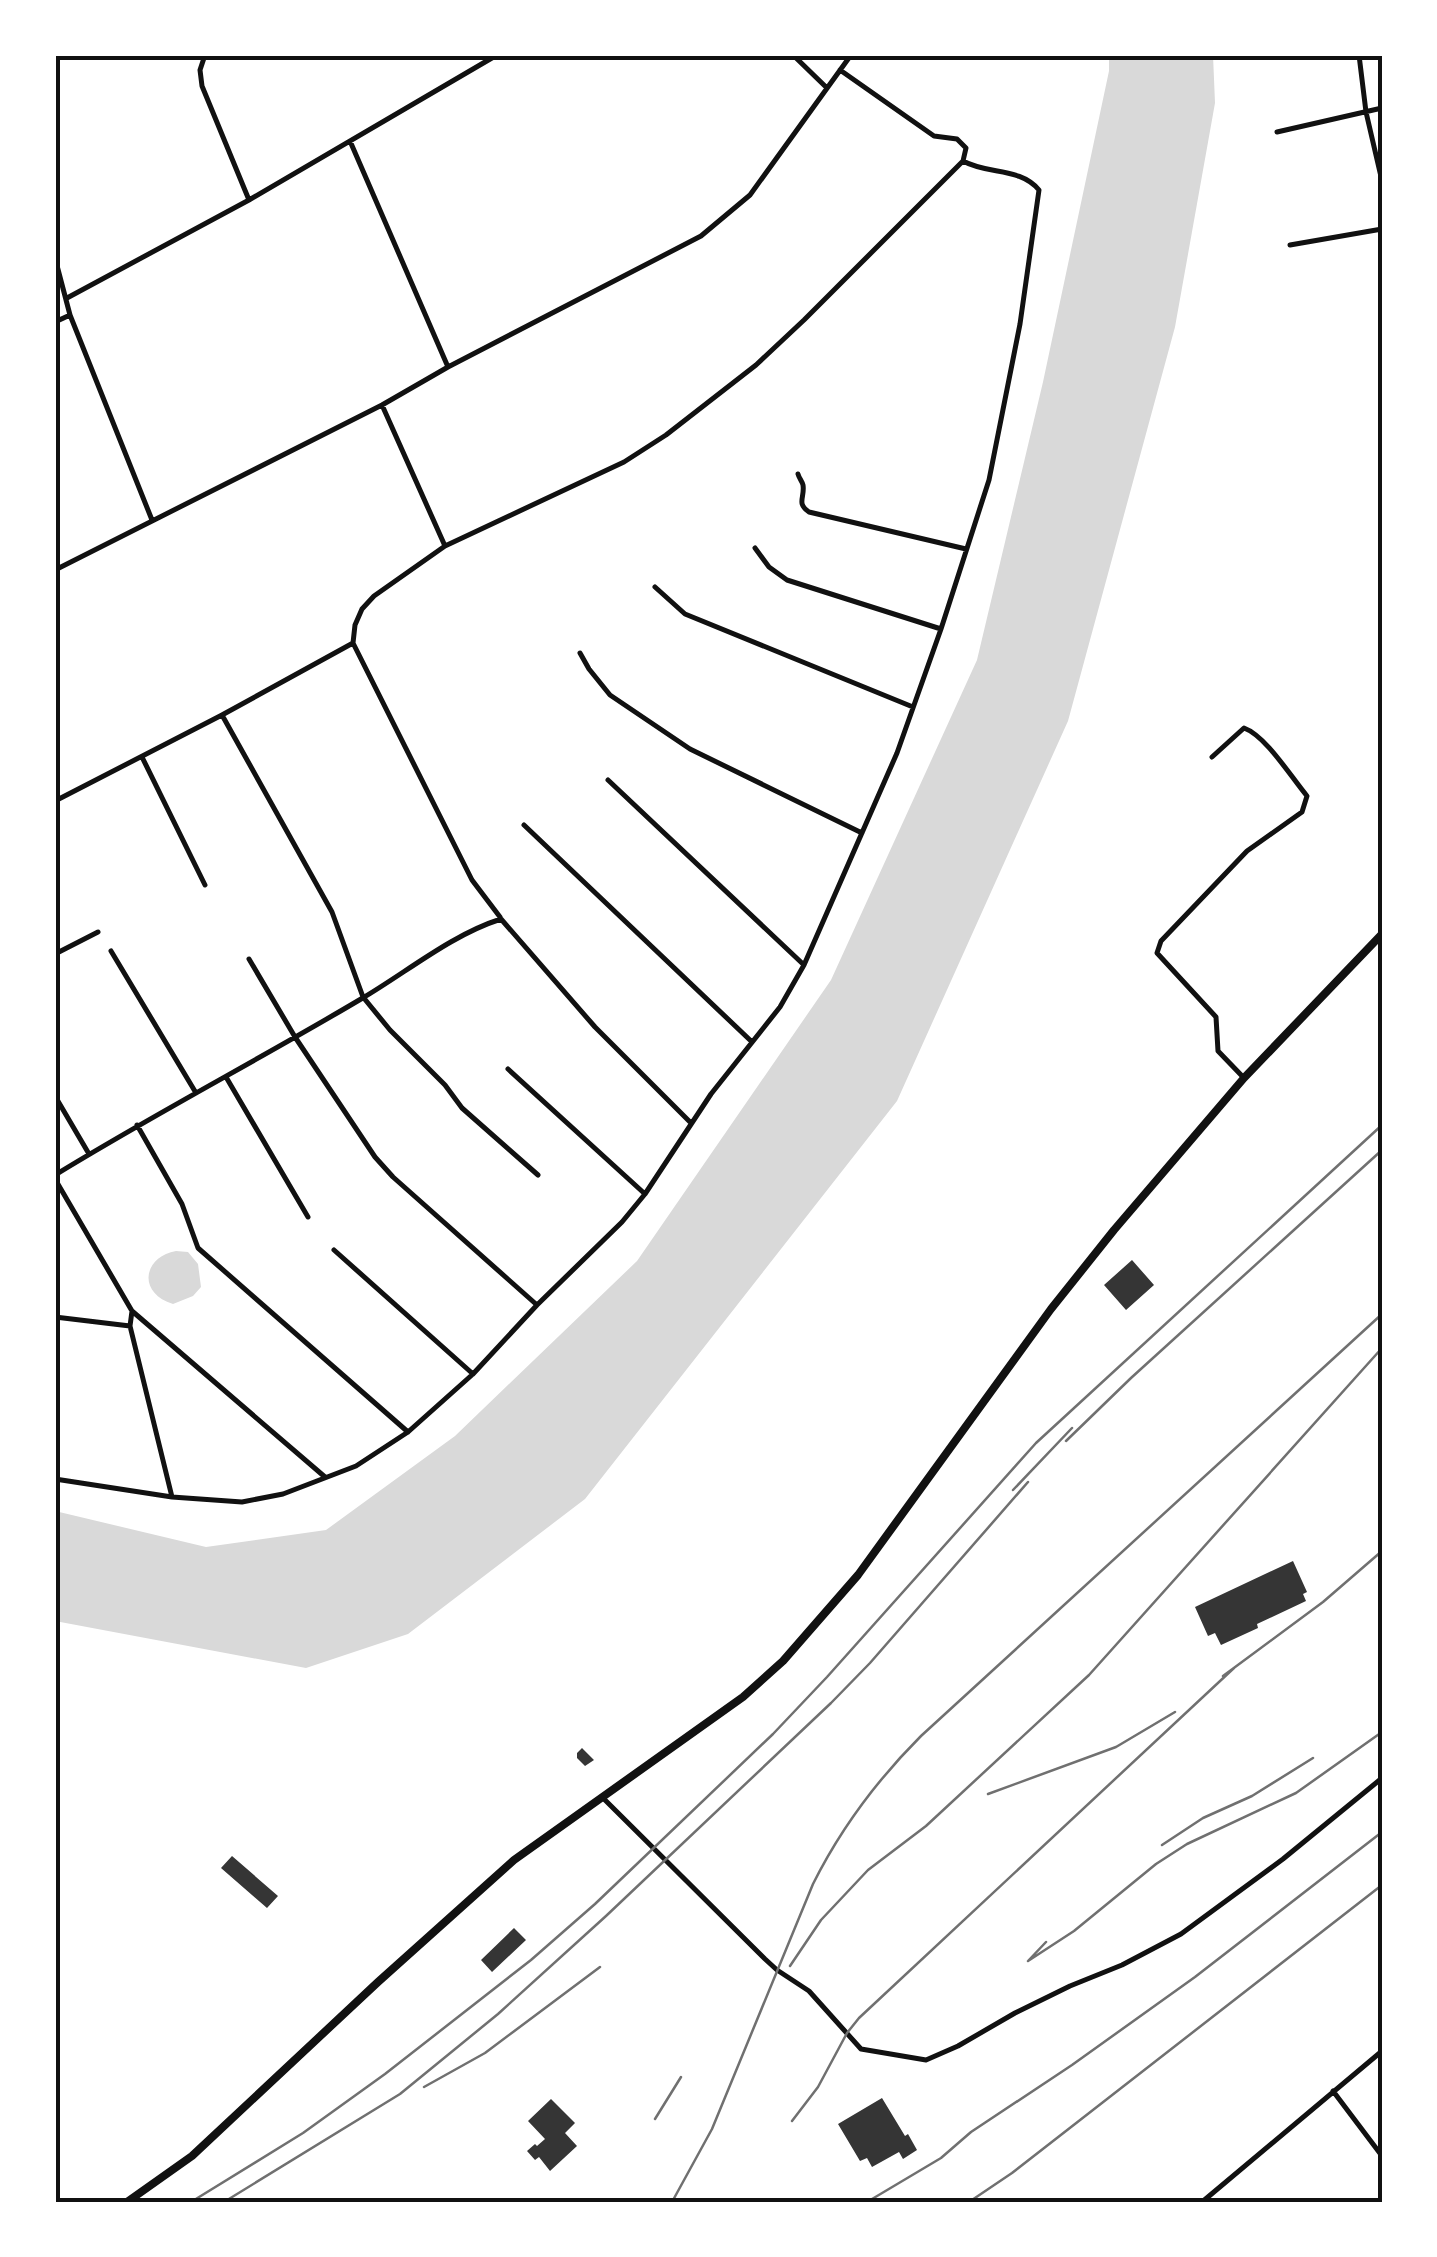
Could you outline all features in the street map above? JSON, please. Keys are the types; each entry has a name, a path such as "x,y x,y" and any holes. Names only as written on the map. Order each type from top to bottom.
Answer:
{"main road":[{"path":"127,2202 192,2156 514,1860 743,1697 794,1648 858,1575 1051,1309 1114,1230 1244,1078 1382,934"}],"street":[{"path":"205,55 200,70 202,86 249,200"},
{"path":"67,298 249,200 497,55"},
{"path":"794,55 827,88"},
{"path":"55,570 382,405 448,366 700,236 750,195 850,55"},
{"path":"1359,55 1366,112 1382,181"},
{"path":"691,1123 595,1027 472,880 352,643 362,609 374,596 445,546 624,462 666,436 804,320 962,162 966,148 957,140 934,136 840,70"},
{"path":"1277,132 1382,108"},
{"path":"350,140 448,366"},
{"path":"55,1479 172,1497 242,1502 283,1494 356,1466 408,1432 474,1374 622,1222 751,1041 780,1007 804,964 897,754 989,480 1020,324 1040,190 1026,176 962,162"},
{"path":"1290,245 1382,229"},
{"path":"55,258 70,314 152,520"},
{"path":"55,322 70,314"},
{"path":"382,405 445,546"},
{"path":"798,474 803,486 802,507 809,512 966,549"},
{"path":"754,548 787,580 941,629"},
{"path":"655,587 685,614 913,708"},
{"path":"55,801 352,643"},
{"path":"580,653 610,695 690,749 862,833"},
{"path":"222,715 332,912 364,998 390,1030 446,1085 462,1108 538,1176"},
{"path":"1212,757 1248,728 1306,796 1302,812 1247,851 1161,940 1157,953 1216,1017 1218,1050 1244,1078"},
{"path":"142,757 205,884"},
{"path":"608,780 804,964"},
{"path":"524,825 751,1041"},
{"path":"326,1477 132,1310 55,1177 137,1125 364,998 479,926 501,919"},
{"path":"55,954 98,932"},
{"path":"111,951 196,1093"},
{"path":"249,959 295,1037 376,1158 537,1305"},
{"path":"508,1069 645,1194"},
{"path":"226,1076 308,1217"},
{"path":"55,1096 89,1154"},
{"path":"137,1125 182,1204 198,1248 408,1432"},
{"path":"334,1250 474,1374"},
{"path":"132,1310 130,1326 172,1497"},
{"path":"55,1318 130,1326"},
{"path":"601,1796 765,1959 809,1991 861,2049 926,2060 1056,1992 1122,1966 1181,1934 1283,1859 1382,1778"},
{"path":"1202,2202 1382,2051"},
{"path":"1333,2091 1382,2156"}],"shaded area":[{"path":"1109,55 1213,55 1215,103 1175,327 1068,721 897,1101 585,1499 408,1634 306,1668 55,1621 55,1511 206,1547 326,1530 455,1436 637,1261 831,980 977,660 1043,382 1109,71"},
{"path":"176,1251 188,1252 198,1264 201,1287 193,1296 173,1304 154,1292 149,1276 157,1260"}],"building":[{"path":"1132,1260 1154,1285 1126,1310 1104,1285"},
{"path":"1293,1561 1307,1592 1303,1594 1306,1601 1221,1645 1215,1633 1208,1636 1195,1607"},
{"path":"582,1748 594,1760 585,1766 577,1758"},
{"path":"232,1856 278,1896 267,1908 221,1868"},
{"path":"514,1928 526,1940 492,1972 481,1960"},
{"path":"882,2098 917,2150 903,2159 899,2152 872,2167 867,2158 860,2161 838,2124"},
{"path":"551,2099 575,2123 565,2133 577,2146 550,2171 539,2157 535,2160 527,2151 545,2139 528,2121"}],"railway":[{"path":"191,2202 303,2133 385,2074 531,1960 595,1904 773,1734 1036,1443 1382,1125"},
{"path":"1066,1441 1382,1150"},
{"path":"672,2202 712,2129 813,1884 875,1787 921,1736 1382,1314"},
{"path":"790,1966 821,1920 868,1870 926,1826 1089,1675 1382,1348"},
{"path":"1013,1490 1072,1428"},
{"path":"224,2202 400,2094 498,2014 831,1703 1028,1482"},
{"path":"1223,1676 1323,1602 1382,1551"},
{"path":"792,2121 818,2087 859,2018 1234,1668"},
{"path":"988,1794 1116,1747 1175,1712"},
{"path":"1046,1942 1028,1961 1074,1931 1156,1864 1187,1844 1296,1793 1382,1732"},
{"path":"1162,1845 1313,1758"},
{"path":"867,2202 941,2158 971,2132 1195,1977 1382,1832"},
{"path":"969,2202 1012,2173 1382,1885"},
{"path":"424,2087 485,2053 600,1967"},
{"path":"655,2119 681,2077"}]}
